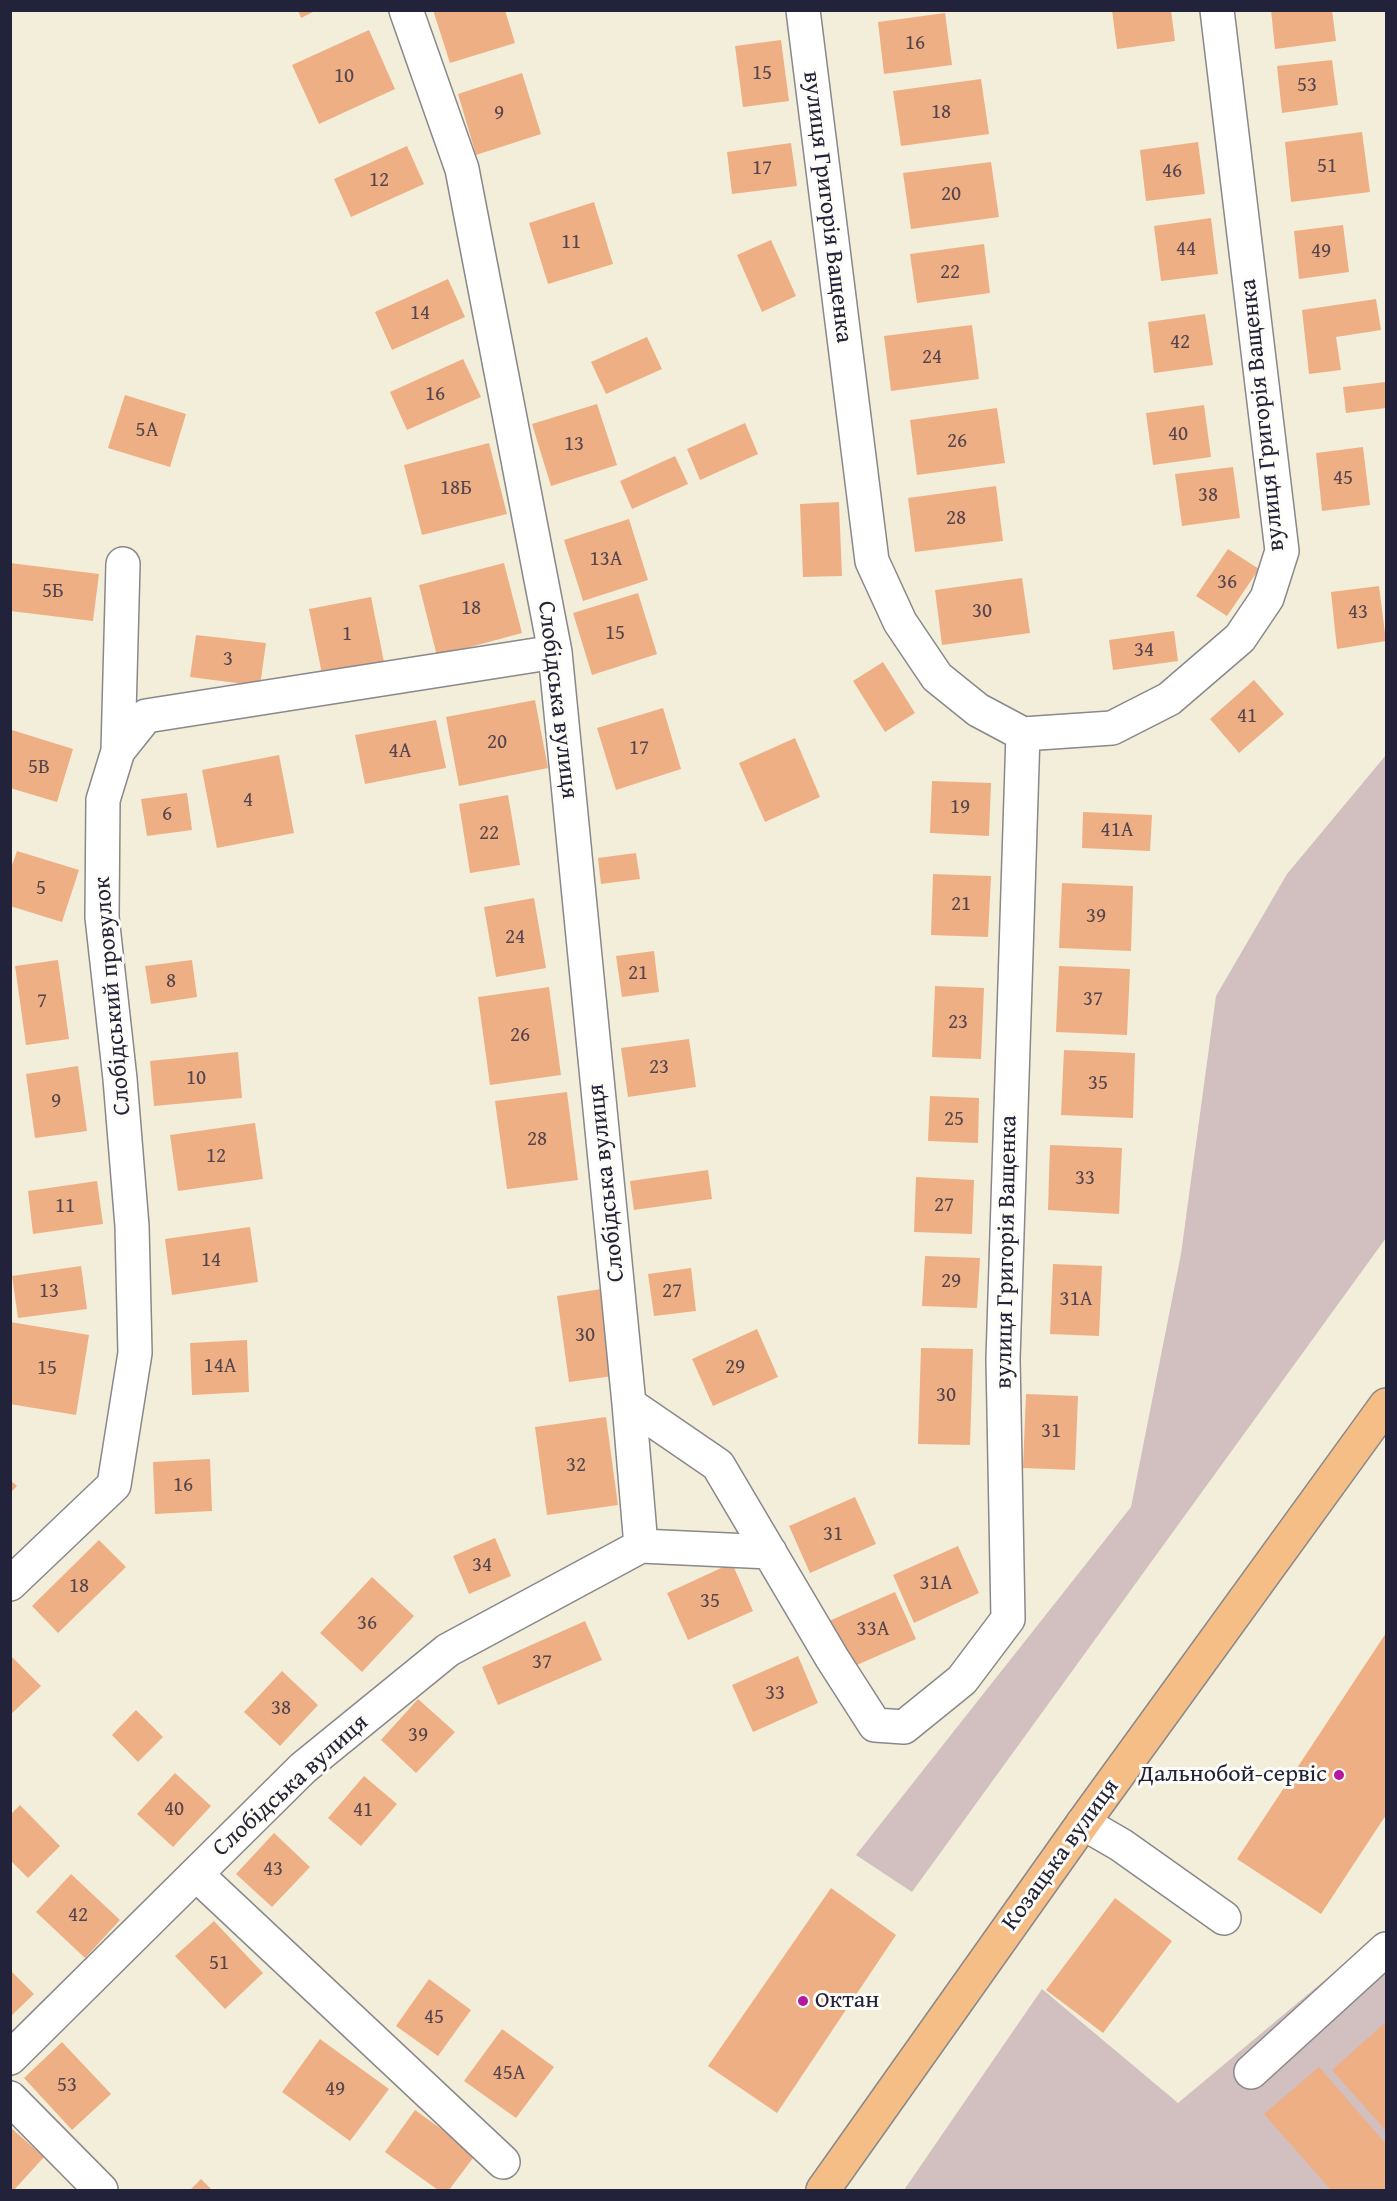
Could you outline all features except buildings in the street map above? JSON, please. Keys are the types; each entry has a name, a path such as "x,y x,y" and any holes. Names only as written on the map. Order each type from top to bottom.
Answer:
{"main road":[{"name":"Козацька вулиця","path":"823,2190 1083,1822 1386,1405"}],"street":[{"name":"Слобідська вулиця","path":"10,2058 303,1768 448,1650 641,1546 555,652 462,169 406,10"},
{"name":"вулиця Григорія Ващенка","path":"803,10 872,561 900,622 937,677 978,710 1023,734 1112,728 1169,699 1240,638 1267,598 1282,551 1218,10"},
{"path":"118,751 123,564"},
{"name":"Слобідський провулок","path":"10,1584 114,1485 135,1353 132,1226 120,1079 102,917 103,800 118,751 146,716 555,652"},
{"name":"вулиця Григорія Ващенка","path":"770,1552 832,1659 875,1725 904,1727 962,1680 1008,1619 1003,1359 1023,734"},
{"path":"629,1404 718,1465 770,1552"},
{"path":"641,1546 770,1552"},
{"path":"1083,1822 1121,1845 1224,1918"},
{"path":"196,1874 503,2162"},
{"path":"1251,2072 1386,1949"},
{"path":"10,2098 101,2190"}],"shaded area":[{"path":"1386,755 1386,1238 912,1892 856,1855 1131,1507 1181,1254 1216,996 1287,874"},
{"path":"1386,1938 1386,2190 904,2190 1042,1989 1178,2103 1362,1949"}],"place":[{"name":"Дальнобой-сервіс","path":"1339,1775"},
{"name":"Октан","path":"803,2001"}]}
